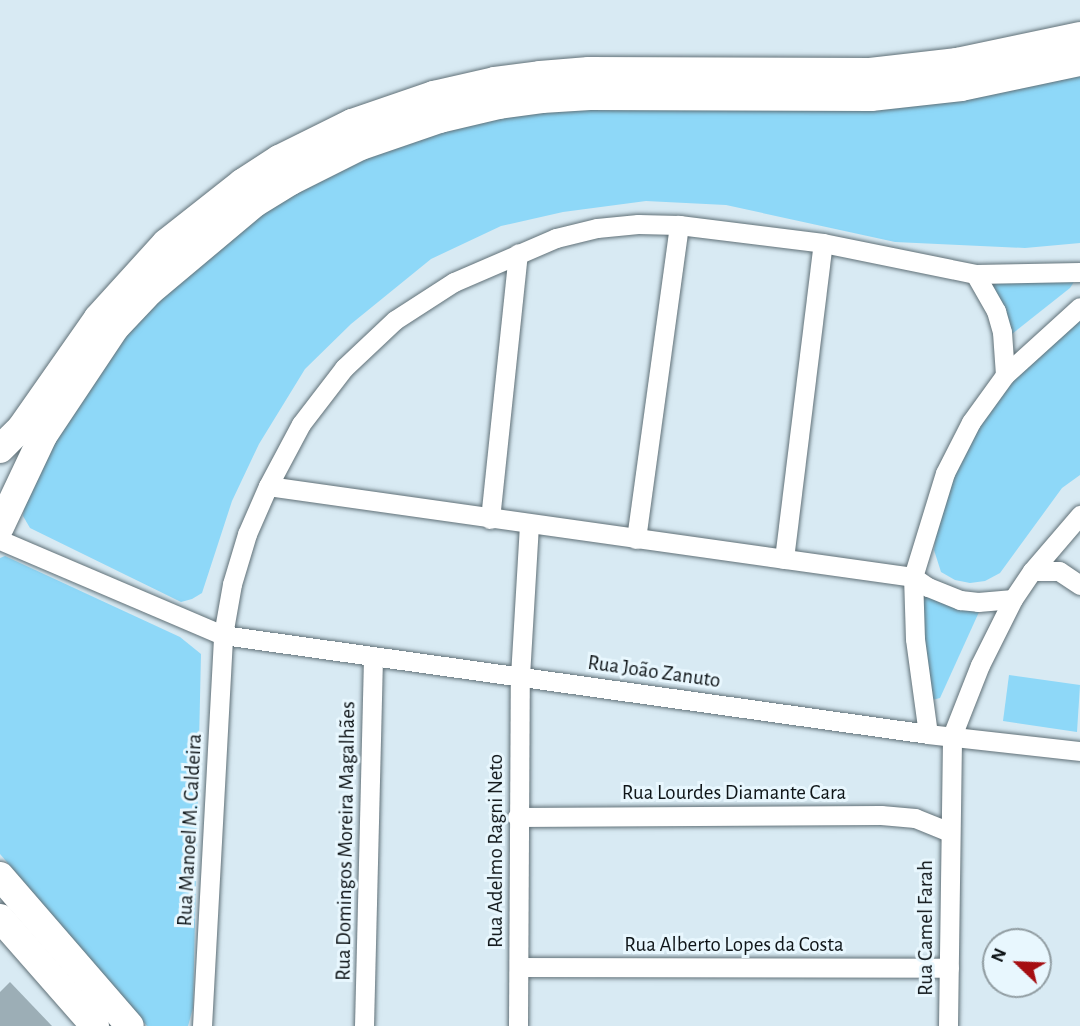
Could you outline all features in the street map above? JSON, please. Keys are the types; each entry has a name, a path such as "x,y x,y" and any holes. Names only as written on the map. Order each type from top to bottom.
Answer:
{"main road":[{"path":"0,449 21,428 97,318 166,243 242,183 279,159 352,123 434,95 495,80 589,71 870,72 957,62 1080,36"},
{"path":"0,527 43,436 116,328 150,292 183,261 255,203 291,181 361,146 440,119 499,105 542,99 590,96 871,97 961,87 1080,62"},
{"path":"4,901 94,1026"},
{"path":"4,901 130,1026"}],"street":[{"name":"Rua Manoel M. Caldeira","path":"201,1021 223,635 240,559 268,486 301,424 344,368 395,320 454,282 518,253 556,238 597,228 638,224 679,225 823,243 975,274 1080,272"},
{"path":"636,539 679,225"},
{"path":"784,559 823,243"},
{"path":"490,519 518,253"},
{"path":"975,274 996,311 1003,343 1005,375"},
{"path":"928,734 915,639 913,577 945,473 971,422 1005,375 1080,307"},
{"path":"268,486 913,577 928,587 960,600 978,602 1013,599"},
{"name":"Rua Camel Farah","path":"948,1026 948,831 952,736 980,665 1013,599 1032,571 1080,515"},
{"name":"Rua Adelmo Ragni Neto","path":"518,1026 517,817 520,676 529,524"},
{"name":"Rua João Zanuto","path":"0,540 223,635 928,734 1080,751"},
{"path":"1032,571 1059,571 1080,585"},
{"name":"Rua Domingos Moreira Magalhães","path":"365,1026 373,657"},
{"name":"Rua Lourdes Diamante Cara","path":"517,817 881,815 915,818 948,831"},
{"name":"Rua Alberto Lopes da Costa","path":"519,967 949,968"}],"shaded area":[{"path":"1080,68 1080,243 1025,248 895,242 726,205 646,201 563,212 501,226 431,259 351,324 305,369 259,444 232,501 202,593 181,602 30,528 23,516 27,486 121,337 184,272 258,214 339,166 515,108"},
{"path":"1072,277 1074,282 1070,288 1012,334 1007,329 990,284 991,278"},
{"path":"1080,314 1080,475 1062,488 1000,573 985,581 970,583 955,580 941,572 934,550 939,513 953,466 1002,385"},
{"path":"5,556 180,637 201,654 193,1008 188,1026 147,1026 0,854 0,558"},
{"path":"920,589 979,612 940,698 932,700 924,678"},
{"path":"1009,675 1080,685 1077,732 1003,721"}],"building":[{"path":"10,982 52,1026 0,1026 0,992"}]}
